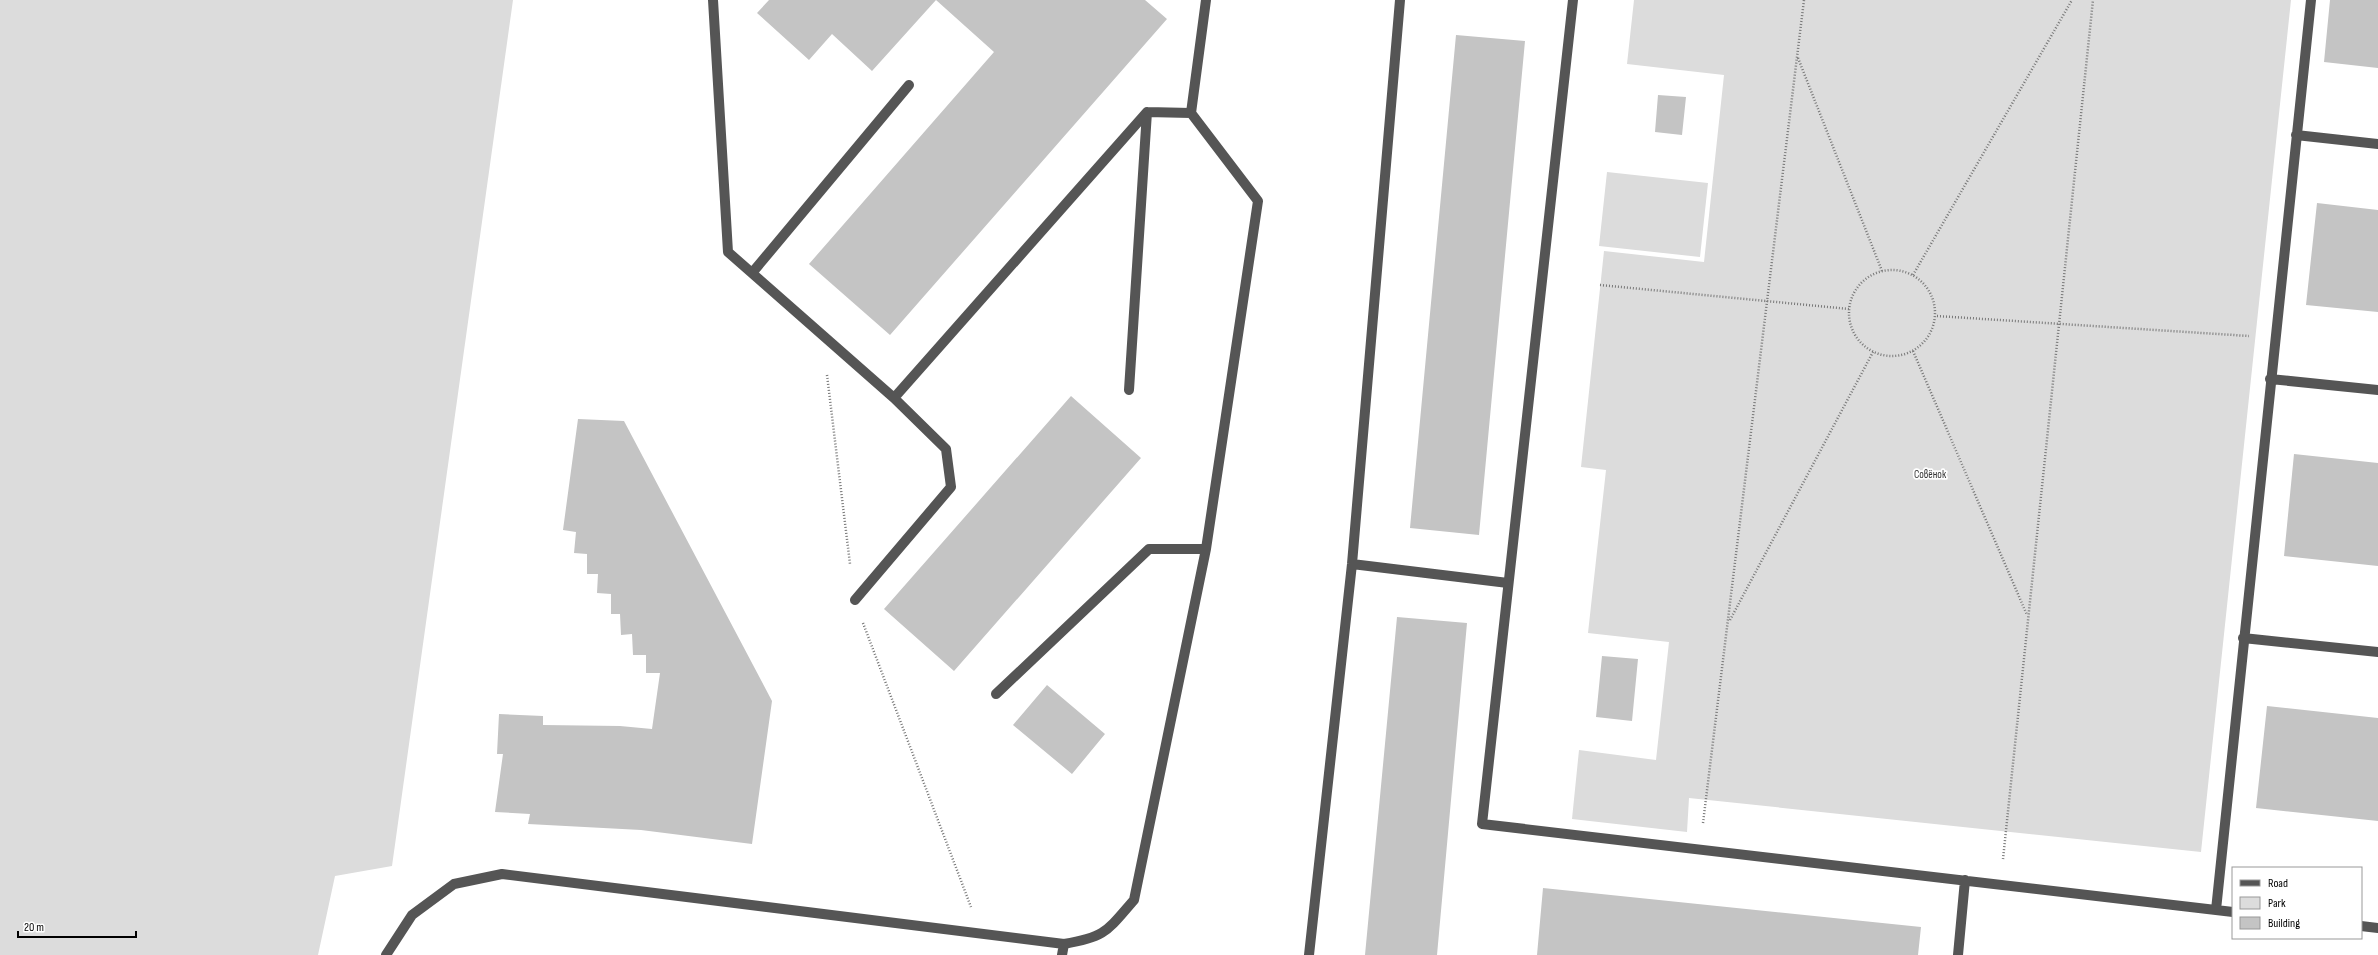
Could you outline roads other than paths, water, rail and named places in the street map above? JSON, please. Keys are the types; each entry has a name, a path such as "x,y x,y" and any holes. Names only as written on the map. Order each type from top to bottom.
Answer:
{"lane":[{"path":"713,0 728,252 894,398 946,449 952,487 855,600"},
{"path":"386,955 412,915 454,884 502,874 1064,944 1090,940 1103,934 1134,900 1206,549 1258,201 1191,112 1206,0"},
{"path":"1309,955 1352,564 1400,0"},
{"path":"1573,0 1482,824 2232,912"},
{"path":"2216,910 2270,379 2311,0"},
{"path":"752,273 909,85"},
{"path":"894,398 1147,112 1191,112"},
{"path":"1129,390 1147,112"},
{"path":"2296,135 2378,144"},
{"path":"2270,379 2378,390"},
{"path":"996,694 1149,549 1206,549"},
{"path":"1352,564 1508,583"},
{"path":"2243,638 2378,652"},
{"path":"1958,955 1966,880"},
{"path":"2362,926 2378,928"},
{"path":"1062,955 1064,944"}],"park label":[{"name":"Совёнок","path":"1930,474"}]}
